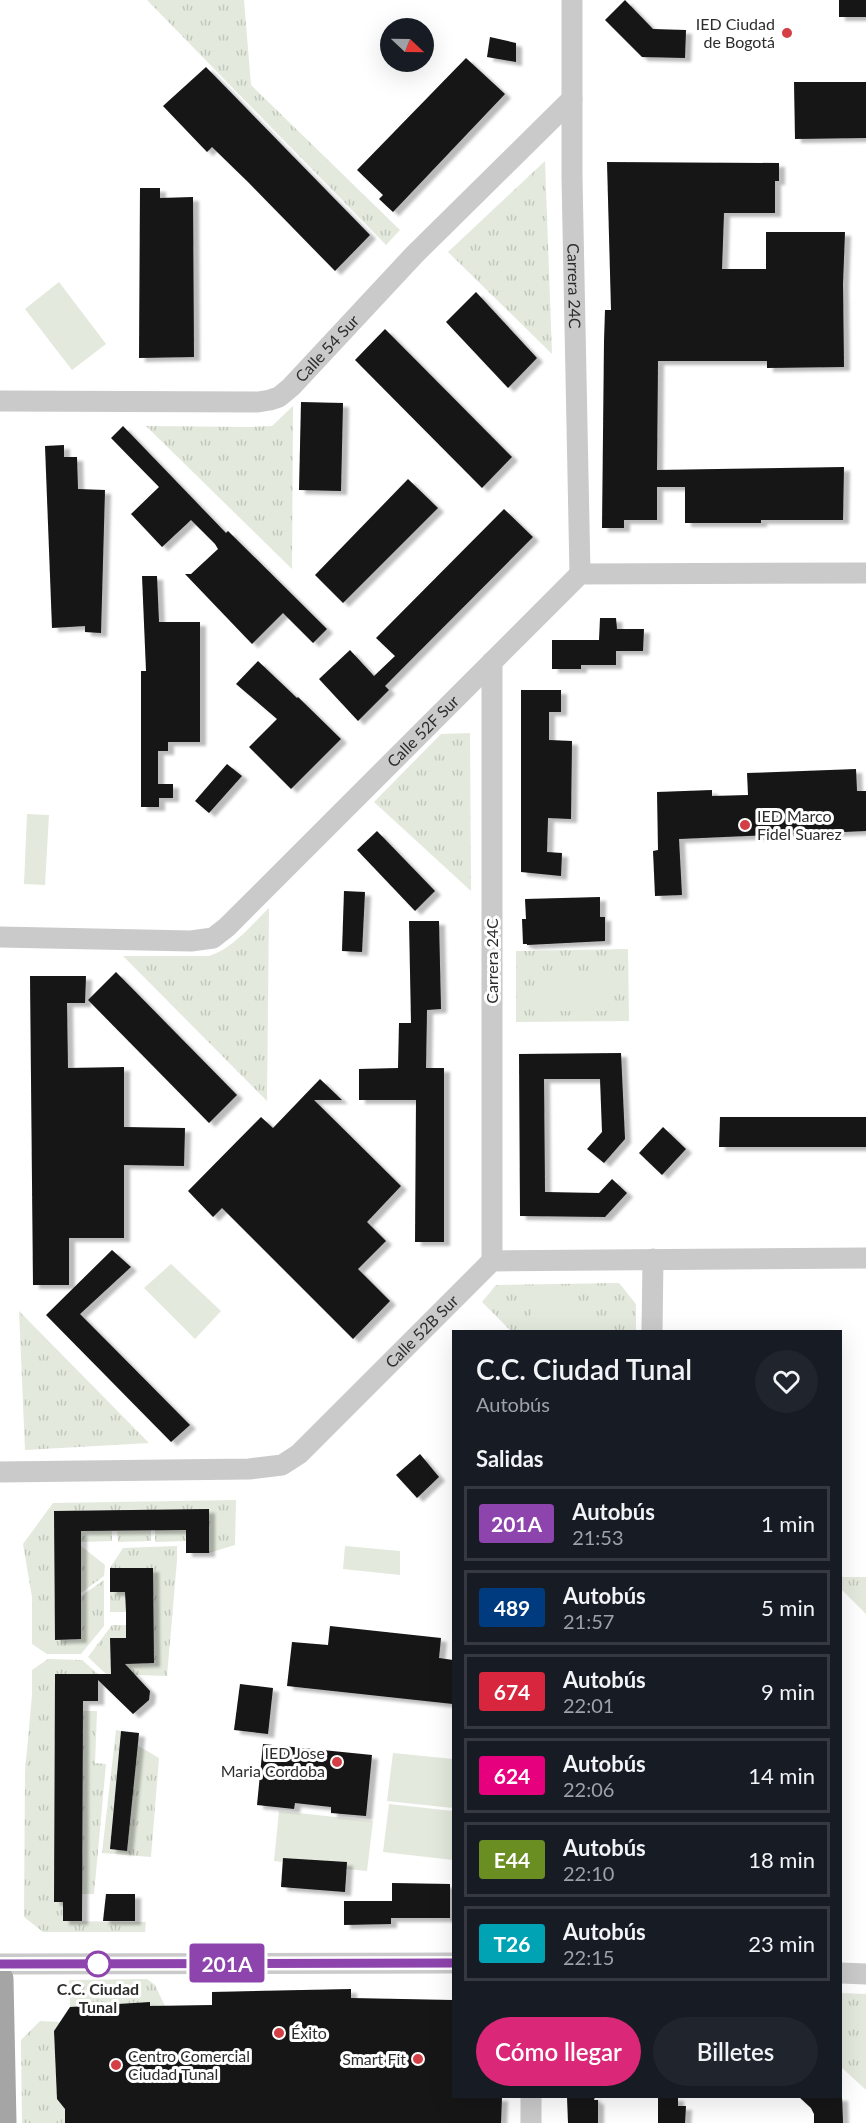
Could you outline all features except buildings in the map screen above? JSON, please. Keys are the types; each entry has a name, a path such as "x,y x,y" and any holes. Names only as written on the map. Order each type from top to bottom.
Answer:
{"main road":[{"path":"0,1978 3,2123"}],"street":[{"name":"Carrera 24C","path":"572,0 580,574"},
{"name":"Calle 54 Sur","path":"0,401 258,402 279,397 315,363 414,255 572,99"},
{"path":"580,574 866,573"},
{"name":"Calle 52F Sur","path":"0,937 191,941 213,938 227,927 580,574"},
{"name":"Carrera 24C","path":"492,662 492,1261"},
{"path":"492,1261 866,1258"},
{"path":"652,1330 653,1259"},
{"name":"Calle 52B Sur","path":"0,1472 249,1469 282,1465 299,1454 492,1261"},
{"path":"0,1964 452,1963"},
{"path":"842,1973 866,1974"},
{"path":"531,2098 531,2123"}],"green space":[{"path":"147,0 244,0 251,85 400,230 386,245"},
{"path":"545,161 552,354 448,252"},
{"path":"59,282 106,344 72,370 25,309"},
{"path":"293,406 292,569 146,426 272,426"},
{"path":"470,733 471,891 374,802 441,734"},
{"path":"27,814 49,815 45,885 24,884"},
{"path":"269,908 267,1101 123,956 209,956 234,942"},
{"path":"628,949 629,1021 516,1022 516,951"},
{"path":"538,973 611,973 611,1011 537,1011"},
{"path":"171,1264 221,1311 195,1339 144,1288"},
{"path":"619,1283 636,1304 636,1330 510,1330 482,1302 496,1285"},
{"path":"542,1290 606,1321 602,1330 531,1330 525,1327"},
{"path":"19,1311 149,1443 25,1450"},
{"path":"236,1500 235,1545 209,1553 209,1510 54,1512 55,1640 81,1639 81,1596 104,1580 104,1626 81,1654 47,1654 32,1644 32,1597 23,1544 53,1503"},
{"path":"151,1530 151,1541 118,1542 117,1531"},
{"path":"155,1530 186,1530 186,1541 155,1542"},
{"path":"80,1531 112,1531 112,1541 81,1542"},
{"path":"81,1546 105,1565 104,1576 81,1593"},
{"path":"177,1546 167,1676 106,1674 88,1657 112,1625 126,1625 126,1638 110,1638 111,1664 154,1663 153,1568 110,1568 123,1548"},
{"path":"345,1546 400,1551 400,1575 343,1569"},
{"path":"842,1577 866,1577 866,1614 842,1590"},
{"path":"110,1592 125,1592 126,1612 110,1612"},
{"path":"48,1659 82,1660 98,1674 55,1674 54,1901 63,1902 63,1921 146,1922 145,1932 43,1932 24,1917 25,1772 32,1670"},
{"path":"83,1711 97,1711 95,1763 106,1764 94,1894 82,1894"},
{"path":"116,1730 121,1731 110,1849 127,1851 137,1745 159,1758 151,1857 102,1853"},
{"path":"393,1753 452,1759 452,1808 387,1801"},
{"path":"389,1804 452,1811 452,1860 383,1852"},
{"path":"279,1811 373,1821 367,1871 347,1869 347,1862 283,1858 283,1862 274,1861"},
{"path":"147,1979 155,1985 165,2006 150,2006 149,2003 70,2007 69,1980"},
{"path":"842,1993 866,1994 866,2090 842,2068"},
{"path":"40,2021 60,2022 54,2031 57,2098 65,2109 65,2123 22,2123 21,2040"}],"bus line":[{"name":"201A","path":"0,1964 452,1963"}],"place":[{"name":"IED Ciudad de Bogotá","path":"787,33"},
{"name":"IED Marco Fidel Suarez","path":"745,825"},
{"name":"IED Jose Maria Cordoba","path":"337,1762"},
{"name":"C.C. Ciudad Tunal","path":"98,1964"},
{"name":"Éxito","path":"279,2033"},
{"name":"Smart Fit","path":"418,2059"},
{"name":"Centro Comercial Ciudad Tunal","path":"116,2065"}]}
